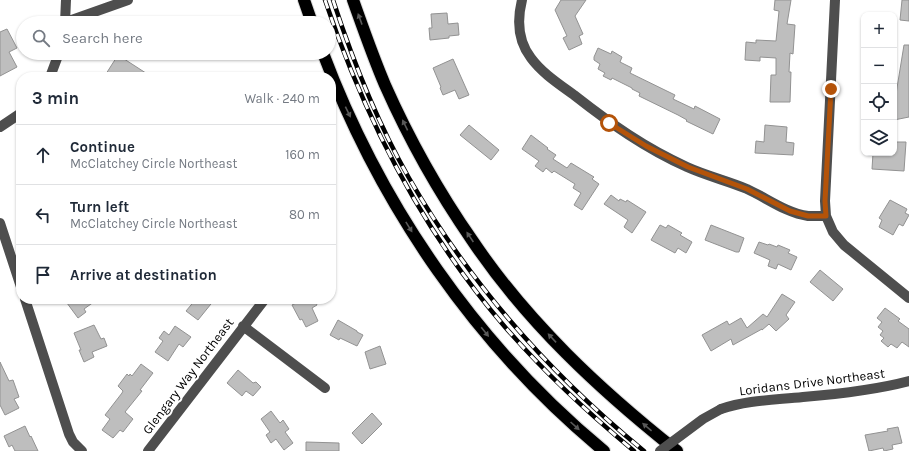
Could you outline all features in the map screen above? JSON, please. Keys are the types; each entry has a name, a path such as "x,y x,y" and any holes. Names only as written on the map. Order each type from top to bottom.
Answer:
{"highway":[{"path":"304,0 310,16"},
{"path":"353,0 386,85 426,166 472,240 499,277 526,310 588,375 620,404 677,451"},
{"path":"326,60 331,72"},
{"path":"336,85 386,189 434,267 462,305 502,352 556,408 604,451"}],"street":[{"path":"65,16 66,0"},
{"path":"82,16 128,0"},
{"path":"522,0 519,12 519,26 522,41 530,57 541,70 609,123 646,146 688,167 747,189 790,211 808,216 826,216"},
{"path":"835,0 825,201 826,216 833,232 844,246 909,298"},
{"path":"52,72 56,60"},
{"path":"0,127 16,116"},
{"path":"0,222 16,272"},
{"path":"27,304 69,434 73,442 82,451"},
{"name":"Glengary Way Northeast","path":"148,451 261,304"},
{"path":"243,326 325,388"},
{"name":"Loridans Drive Northeast","path":"660,451 703,419 721,409 749,402 869,390 909,381"}],"building":[{"path":"561,0 586,0 575,16 583,34 579,36 582,44 569,50 563,38 567,36 555,10"},
{"path":"775,0 791,0 787,24 795,25 793,54 790,53 790,102 770,102 771,75 776,75 776,58 760,57 760,61 745,60 746,42 756,43 756,40 776,41 779,11 774,10"},
{"path":"902,0 909,0 909,21 900,20"},
{"path":"447,13 448,24 458,23 459,35 449,36 449,38 430,40 429,28 432,28 431,14"},
{"path":"7,29 16,46 16,48 9,52 17,67 0,76 0,32"},
{"path":"904,45 909,45 909,117 897,119 897,88"},
{"path":"598,48 611,54 612,51 622,57 620,62 632,68 630,73 675,95 673,99 694,109 695,106 720,119 713,134 639,96 640,93 632,88 612,78 611,80 603,76 605,73 598,69 600,64 594,60"},
{"path":"453,59 469,95 459,99 455,90 443,95 433,68"},
{"path":"115,60 126,60 144,72 107,72"},
{"path":"469,125 499,150 491,160 460,135"},
{"path":"765,125 787,127 786,142 794,143 793,155 755,153 756,141 764,142"},
{"path":"531,135 556,155 553,159 567,168 571,163 594,177 592,179 599,184 582,210 574,205 581,193 573,188 575,184 554,171 552,173 546,168 543,172 535,166 539,161 522,149"},
{"path":"897,142 906,142 904,171 872,169 873,156 897,156"},
{"path":"611,195 619,201 620,199 626,202 627,200 646,212 632,233 624,227 628,220 604,204"},
{"path":"890,200 907,209 905,213 909,215 903,226 899,224 893,235 879,227 882,220 879,218"},
{"path":"660,225 666,228 668,225 682,233 680,235 692,242 686,253 678,248 675,253 651,240"},
{"path":"711,225 744,238 739,252 705,240"},
{"path":"759,242 777,247 778,245 790,250 788,253 797,257 791,270 778,264 776,269 768,266 770,260 754,253"},
{"path":"820,270 843,289 833,301 810,282"},
{"path":"782,294 795,302 786,315 789,319 776,331 769,324 762,330 733,345 731,339 711,351 702,335 727,321 729,325 741,318 747,328 763,314 767,317"},
{"path":"68,304 91,304 84,309 86,312 78,318"},
{"path":"192,304 211,304 198,320 186,311"},
{"path":"316,304 312,308 318,321 306,327 302,319 300,320 292,305"},
{"path":"885,308 900,319 898,321 909,329 909,347 902,342 897,348 891,344 888,347 881,341 884,338 880,335 883,331 878,327 882,322 877,318"},
{"path":"338,320 363,335 357,346 340,338 339,340 330,335"},
{"path":"94,325 101,339 104,338 107,346 92,352 94,357 84,362 74,333"},
{"path":"175,326 191,337 183,347 179,344 168,361 155,352 163,341 159,338 164,331 169,335"},
{"path":"380,346 386,364 370,369 365,352"},
{"path":"0,362 9,381 13,380 19,397 14,399 19,408 5,415 0,405"},
{"path":"141,364 153,373 140,390 142,391 125,412 133,419 123,432 120,430 113,438 102,430 110,419 105,415 123,391 118,386 127,374 132,376"},
{"path":"238,370 253,383 256,382 261,387 253,396 246,391 242,396 227,383"},
{"path":"271,411 280,423 283,420 289,429 285,432 293,443 284,450 276,439 271,443 266,435 270,432 261,419"},
{"path":"372,413 382,424 362,444 352,433"},
{"path":"25,426 38,451 15,451 12,445 9,447 4,436"},
{"path":"898,427 902,443 892,445 893,449 884,451 883,448 869,451 865,435 888,431 887,429"},
{"path":"306,442 339,443 339,451 306,451"}],"railway":[{"path":"325,0 331,16"},
{"path":"333,0 366,91 386,135 409,178 458,255 485,291 544,359 609,422 644,451"},
{"path":"336,30 358,88 378,131 399,172 448,253 475,291 535,360 583,407 634,451"}],"route":[{"path":"609,123 646,146 688,167 747,189 790,211 808,216 826,216 825,201 831,89"}]}
